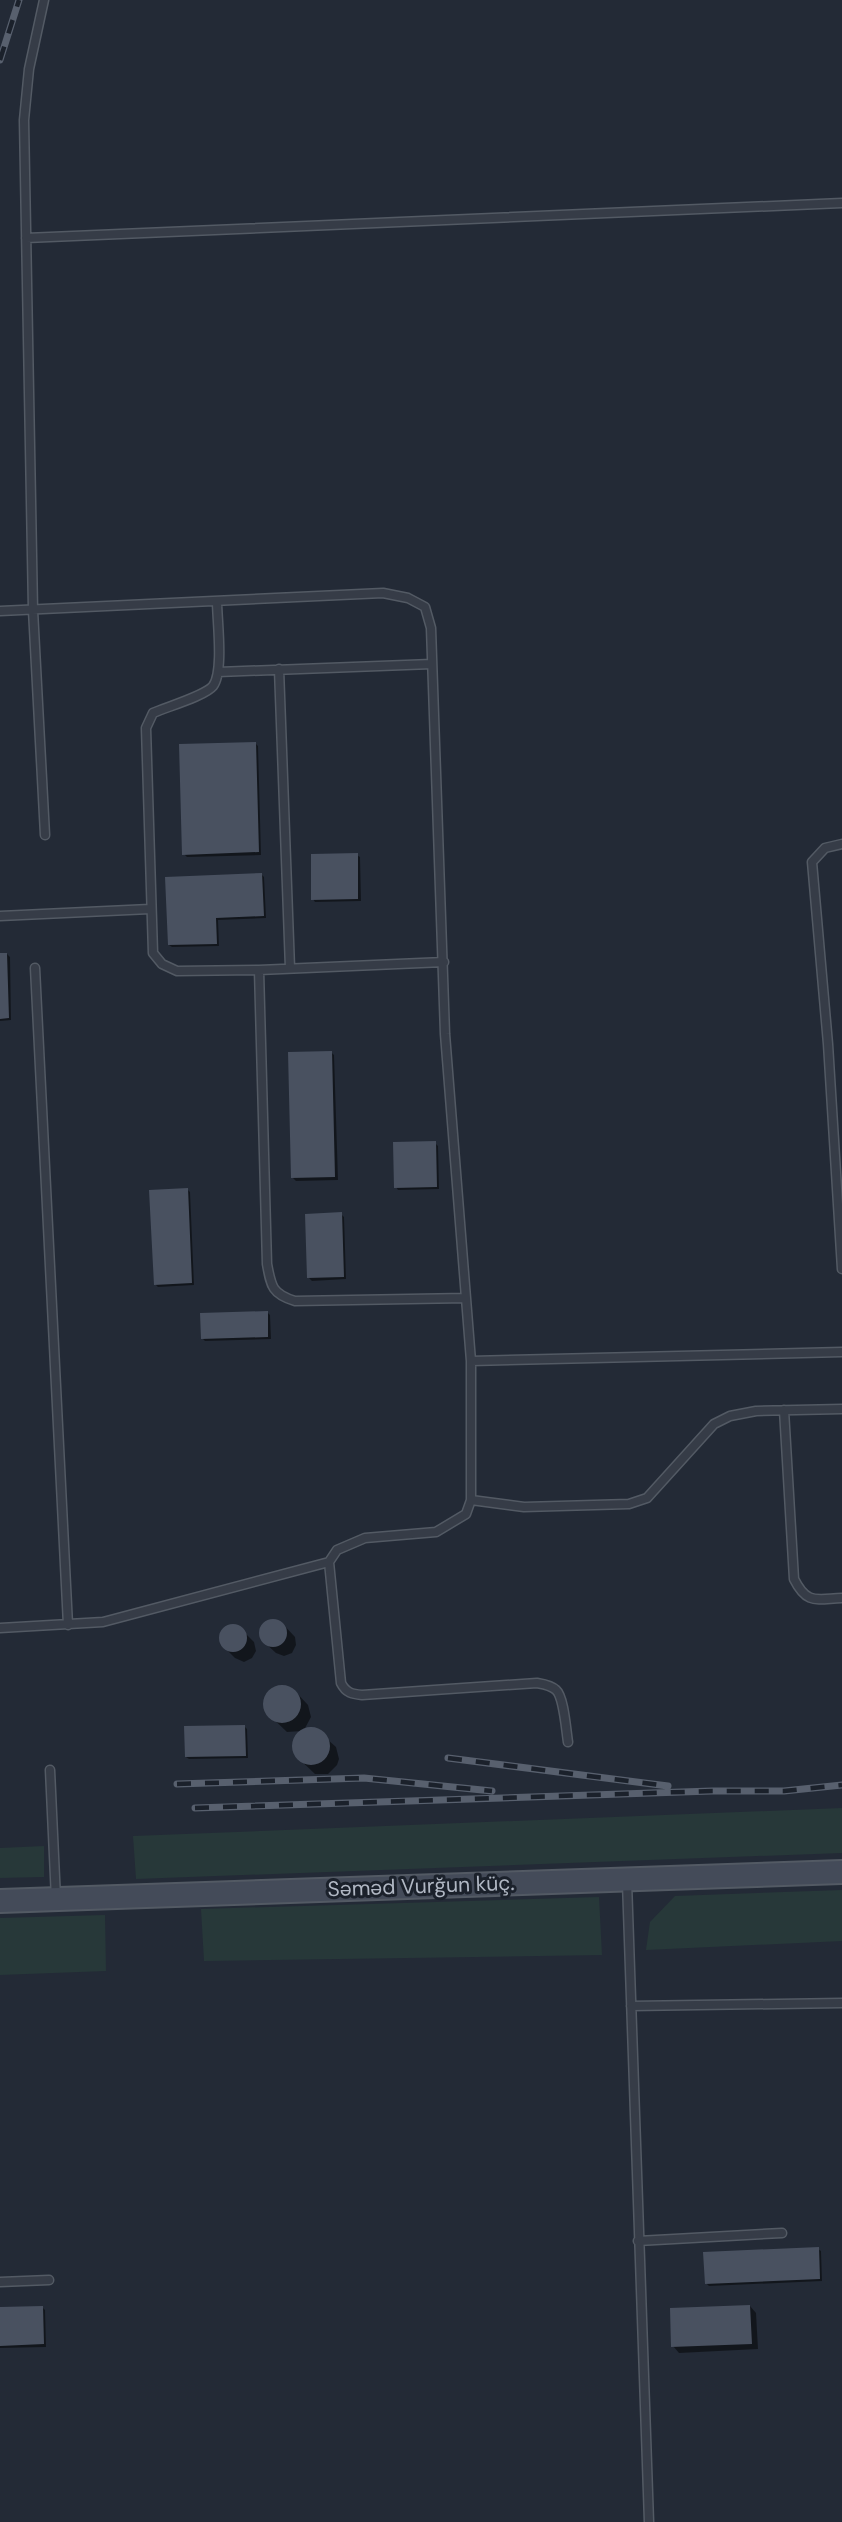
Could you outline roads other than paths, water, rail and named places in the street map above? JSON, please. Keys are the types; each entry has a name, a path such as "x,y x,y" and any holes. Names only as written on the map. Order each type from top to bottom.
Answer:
{"main road":[{"name":"Səməd Vurğun küç.","path":"0,1901 842,1872"}],"lane":[{"path":"44,0 28,69 24,120 33,610 45,835"},
{"path":"26,238 842,202"},
{"path":"0,611 383,593 408,598 425,607 431,628 445,1034 471,1361 471,1500 466,1514 436,1532 365,1538 337,1550 329,1562 341,1683 344,1689 351,1694 362,1695 537,1683 548,1685 557,1690 561,1700 568,1742"},
{"path":"217,601 218,672 213,687 153,713 146,728 153,952 162,964 177,971 444,962"},
{"path":"218,672 432,664"},
{"path":"279,669 290,968"},
{"path":"842,844 825,848 812,862 828,1044 842,1269"},
{"path":"0,916 150,909"},
{"path":"35,968 68,1624"},
{"path":"259,970 267,1264 270,1283 280,1296 295,1301 466,1298"},
{"path":"471,1361 842,1352"},
{"path":"471,1500 524,1507 629,1504 647,1498 714,1424 730,1416 756,1411 842,1409"},
{"path":"784,1410 794,1579 802,1594 812,1599 842,1598"},
{"path":"0,1628 103,1622 329,1562"},
{"path":"50,1770 56,1899"},
{"path":"627,1878 649,2522"},
{"path":"631,2006 842,2003"},
{"path":"638,2241 782,2233"},
{"path":"0,2282 49,2280"}],"railway":[{"path":"0,60 19,0"},
{"path":"448,1758 668,1786"},
{"path":"177,1784 364,1778 492,1791"},
{"path":"195,1808 712,1791 784,1791 842,1785"}]}
